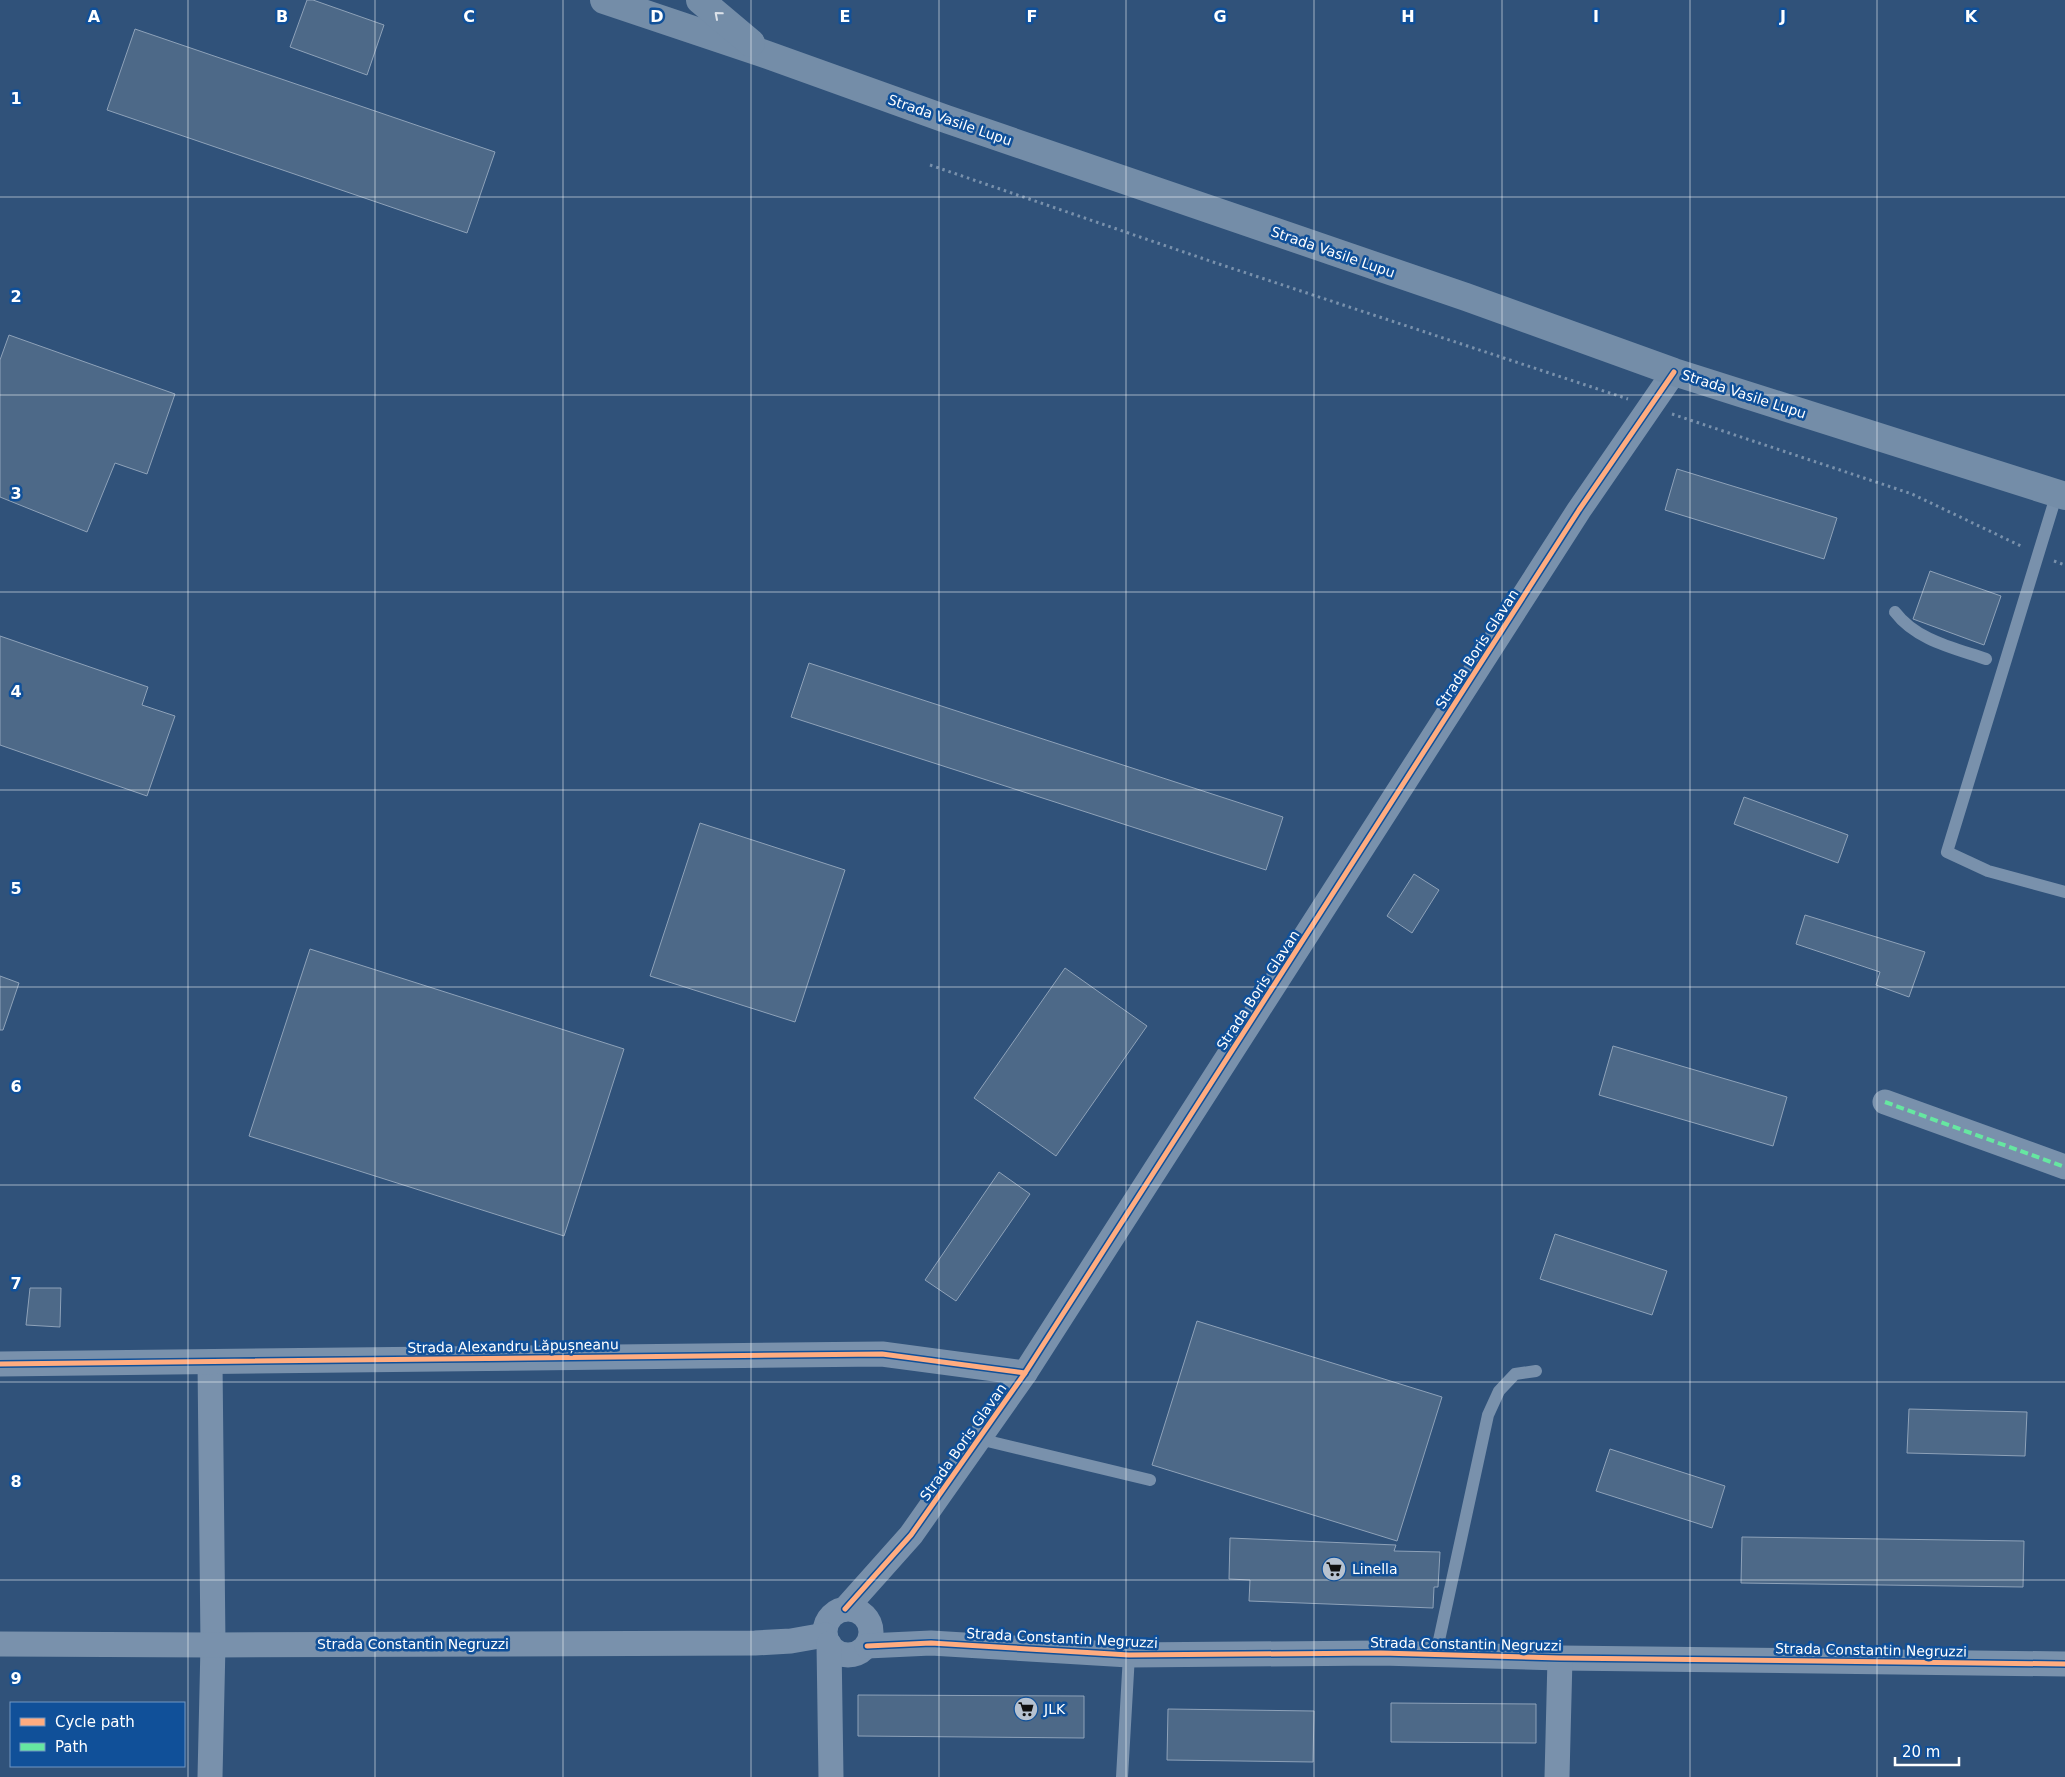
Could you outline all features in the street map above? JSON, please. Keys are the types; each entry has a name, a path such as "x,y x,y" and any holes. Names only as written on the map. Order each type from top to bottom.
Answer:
{"main road":[{"name":"Strada Vasile Lupu","path":"604,0 1456,294 1674,372 2061,495"},
{"path":"700,0 762,53"}],"street":[{"name":"Strada Boris Glavan","path":"845,1609 911,1535 1025,1373 1579,510 1674,372"},
{"path":"1885,1102 2065,1167"},
{"name":"Strada Alexandru Lăpușneanu","path":"0,1364 882,1354 1025,1373"},
{"path":"210,1362 212,1645 210,1777"},
{"name":"Strada Boris Glavan","path":"831,1712 864,1637 897,1552"},
{"path":"845,1609 854,1609 862,1613 864,1637 843,1654 834,1650 827,1639 830,1618 837,1612 845,1609"},
{"name":"Strada Constantin Negruzzi","path":"864,1637 1129,1655 1381,1653 1560,1658 2065,1664"},
{"name":"Strada Boris Glavan","path":"827,1639 831,1712 831,1777"},
{"name":"Strada Constantin Negruzzi","path":"0,1644 755,1643 827,1639"},
{"path":"1558,1777 1560,1658"}],"lane":[{"path":"2061,495 2038,554 1947,852 1988,871 2065,892"},
{"path":"1895,612 1904,624 1919,634 1986,659"},
{"path":"1436,1654 1488,1415 1499,1392 1515,1374 1536,1371"},
{"path":"978,1439 1150,1480"},
{"path":"1122,1777 1129,1655"}],"path":[{"path":"930,166 1912,494 2065,565"}],"building":[{"path":"307,0 313,0 384,25 367,75 290,47"},
{"path":"135,29 495,152 467,233 107,110"},
{"path":"9,335 175,394 147,474 115,463 87,532 0,497 0,360"},
{"path":"1677,469 1837,518 1824,559 1665,510"},
{"path":"1930,571 2001,596 1984,645 1913,619"},
{"path":"0,636 148,687 142,705 175,716 147,796 0,745"},
{"path":"809,663 1283,817 1266,870 791,717"},
{"path":"1744,797 1848,835 1838,863 1734,824"},
{"path":"700,823 845,870 795,1022 650,976"},
{"path":"1414,874 1439,890 1412,933 1387,916"},
{"path":"1805,915 1925,952 1909,997 1876,985 1880,972 1796,944"},
{"path":"310,949 624,1049 564,1236 249,1136"},
{"path":"1065,968 1147,1026 1056,1156 974,1098"},
{"path":"0,976 19,983 3,1030 0,1030"},
{"path":"1613,1046 1787,1097 1773,1146 1599,1095"},
{"path":"999,1172 1030,1194 956,1301 925,1280"},
{"path":"1555,1234 1667,1271 1652,1315 1540,1279"},
{"path":"30,1288 61,1288 60,1327 26,1325"},
{"path":"1197,1321 1442,1397 1397,1541 1152,1465"},
{"path":"1909,1409 2027,1412 2025,1456 1907,1453"},
{"path":"1610,1449 1725,1486 1712,1528 1596,1491"},
{"path":"1742,1537 2024,1541 2023,1587 1741,1583"},
{"path":"1230,1538 1396,1545 1394,1551 1440,1552 1438,1587 1434,1587 1433,1608 1249,1601 1250,1580 1229,1579"},
{"path":"858,1695 1084,1696 1084,1738 858,1736"},
{"path":"1391,1703 1536,1704 1536,1743 1391,1742"},
{"path":"1168,1709 1314,1711 1313,1762 1167,1760"}],"marked path":[{"path":"1885,1102 2065,1167"}],"cycle path":[{"path":"845,1609 911,1535 1025,1373 1579,510 1674,372"},
{"path":"0,1364 882,1354 1025,1373"},
{"path":"867,1646 931,1643 1129,1655 1381,1653 1560,1658 2065,1664"}],"place":[{"name":"Linella","path":"1334,1569"},
{"name":"JLK","path":"1026,1709"}]}
